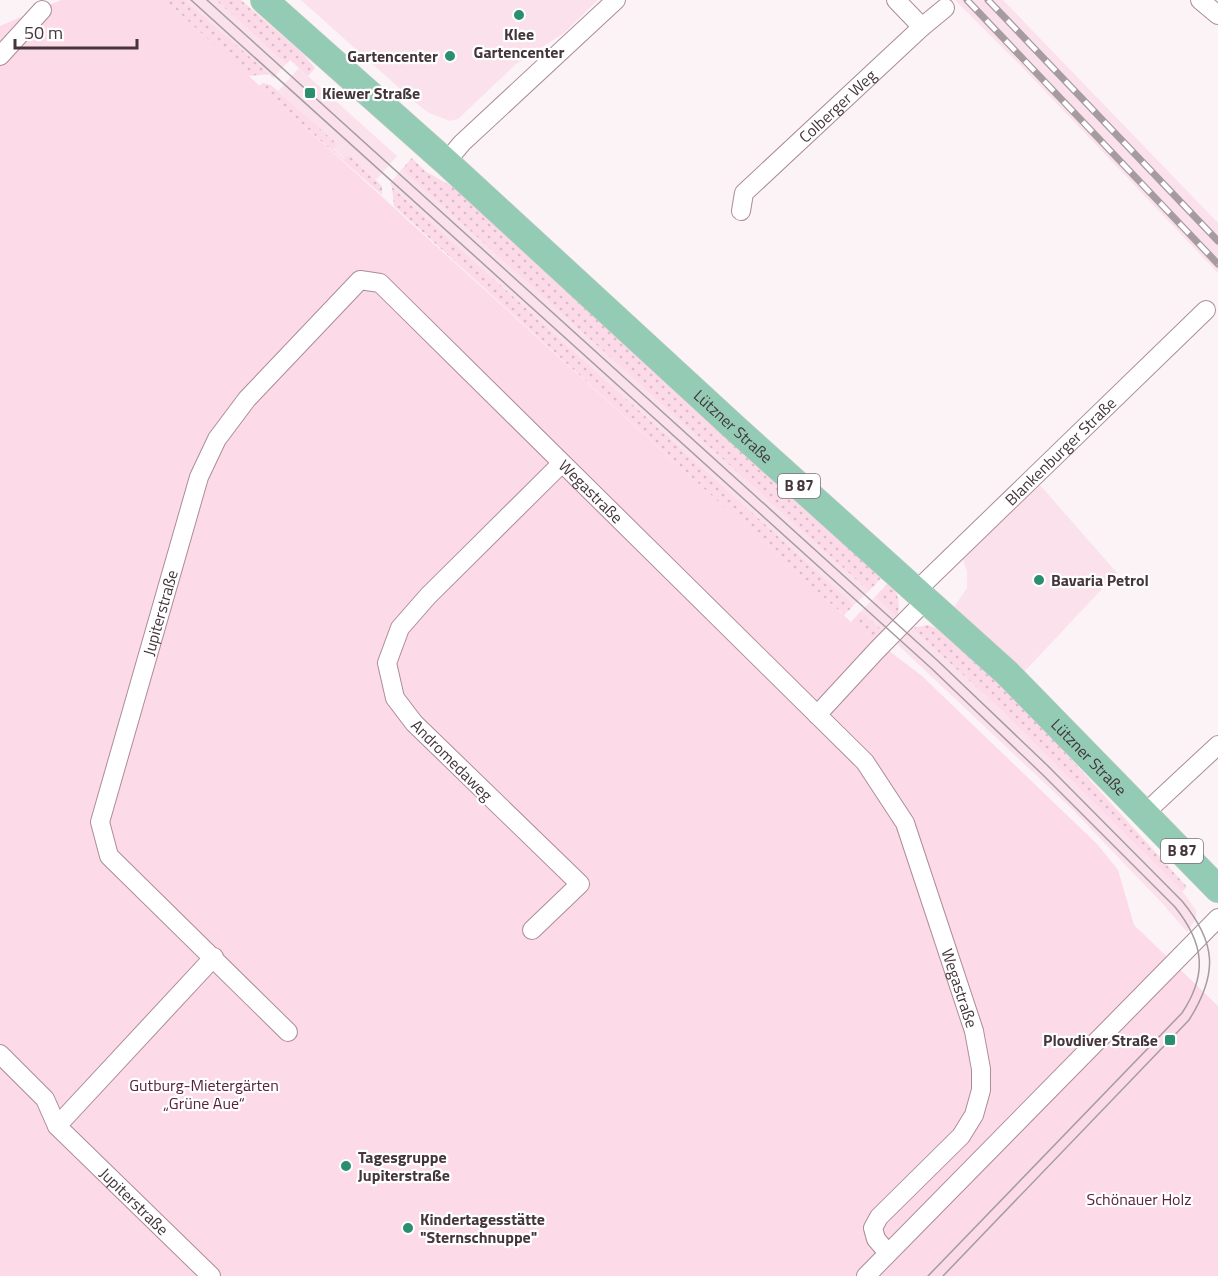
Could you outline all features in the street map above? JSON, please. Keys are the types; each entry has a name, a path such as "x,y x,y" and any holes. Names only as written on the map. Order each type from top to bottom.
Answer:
{"main road":[{"name":"Lützner Straße","path":"264,0 446,162 1036,701 1218,889"}],"street":[{"path":"446,162 469,136 616,0"},
{"path":"896,0 922,27"},
{"path":"1200,0 1218,15"},
{"name":"Colberger Weg","path":"741,211 744,193 945,8"},
{"path":"0,56 42,10"},
{"name":"Wegastraße","path":"360,280 380,283 818,715 865,762 905,823 979,1047 981,1090 974,1115 961,1136 879,1217 873,1228 876,1239 888,1253"},
{"name":"Jupiterstraße","path":"288,1032 109,856 100,822 199,477 217,439 247,399 360,280"},
{"name":"Blankenburger Straße","path":"921,596 1206,310"},
{"name":"Andromedaweg","path":"532,930 580,884 414,723 395,698 387,663 400,628 428,596 562,463"},
{"path":"818,715 877,650 921,596"},
{"path":"1145,813 1218,745"},
{"path":"866,1276 1218,918"},
{"path":"57,1125 214,957"},
{"name":"Jupiterstraße","path":"0,1054 45,1099 57,1125 211,1276"}],"shaded area":[{"path":"185,0 216,0 286,64 273,78"},
{"name":"Gartencenter","path":"301,0 598,0 564,33 516,64 458,119 450,121 429,113 416,103"},
{"path":"955,0 1003,0 1218,223 1218,273 1025,70"},
{"path":"299,68 397,156 376,180 349,155 345,159 333,148 336,144 278,91"},
{"path":"402,169 869,591 854,605 392,187 390,183"},
{"name":"Bavaria Petrol","path":"1040,485 1117,573 1024,672 954,607 967,588 967,572 963,559"},
{"path":"875,597 897,617 884,632 861,611"},
{"path":"912,628 998,707 1182,891 1196,910 1196,918 1187,932 1071,808 897,644"}],"green space":[{"path":"61,0 165,0 851,622 922,676 1098,845 1118,870 1134,925 1218,1006 1218,1276 0,1276 0,26"},
{"path":"165,0 185,0 269,74 248,76"},
{"path":"216,0 241,0 301,52 315,68 308,76 290,60 286,64"},
{"path":"263,83 271,85 337,144 333,149 344,159 349,155 382,186 382,195 259,86"},
{"path":"412,158 425,171 458,190 883,576 869,591 402,169"},
{"path":"392,187 854,605 844,615 813,588 394,206"},
{"path":"889,582 898,599 897,617 875,597"},
{"path":"861,611 884,632 875,642 851,622"},
{"path":"928,625 938,629 1013,695 1187,887 1182,891 998,707 912,628"}],"tram line":[{"path":"191,0 931,668 1043,775 1175,907 1185,920 1197,946 1199,972 1196,985 1182,1013 928,1276"},
{"path":"207,0 938,661 1048,766 1182,901 1194,916 1202,931 1210,959 1205,988 1189,1020 943,1276"}],"railway":[{"path":"967,0 1218,264"},
{"path":"988,0 1218,241"}],"place":[{"name":"Klee Gartencenter","path":"519,15"},
{"name":"Gartencenter","path":"450,56"},
{"name":"Kiewer Straße","path":"310,93"},
{"name":"Bavaria Petrol","path":"1039,580"},
{"name":"Plovdiver Straße","path":"1170,1040"},
{"name":"Tagesgruppe Jupiterstraße","path":"346,1166"},
{"name":"Kindertagesstätte \"Sternschnuppe\"","path":"408,1228"}],"park label":[{"name":"Gutburg-Mietergärten „Grüne Aue“","path":"204,1094"},
{"name":"Schönauer Holz","path":"1139,1199"}]}
